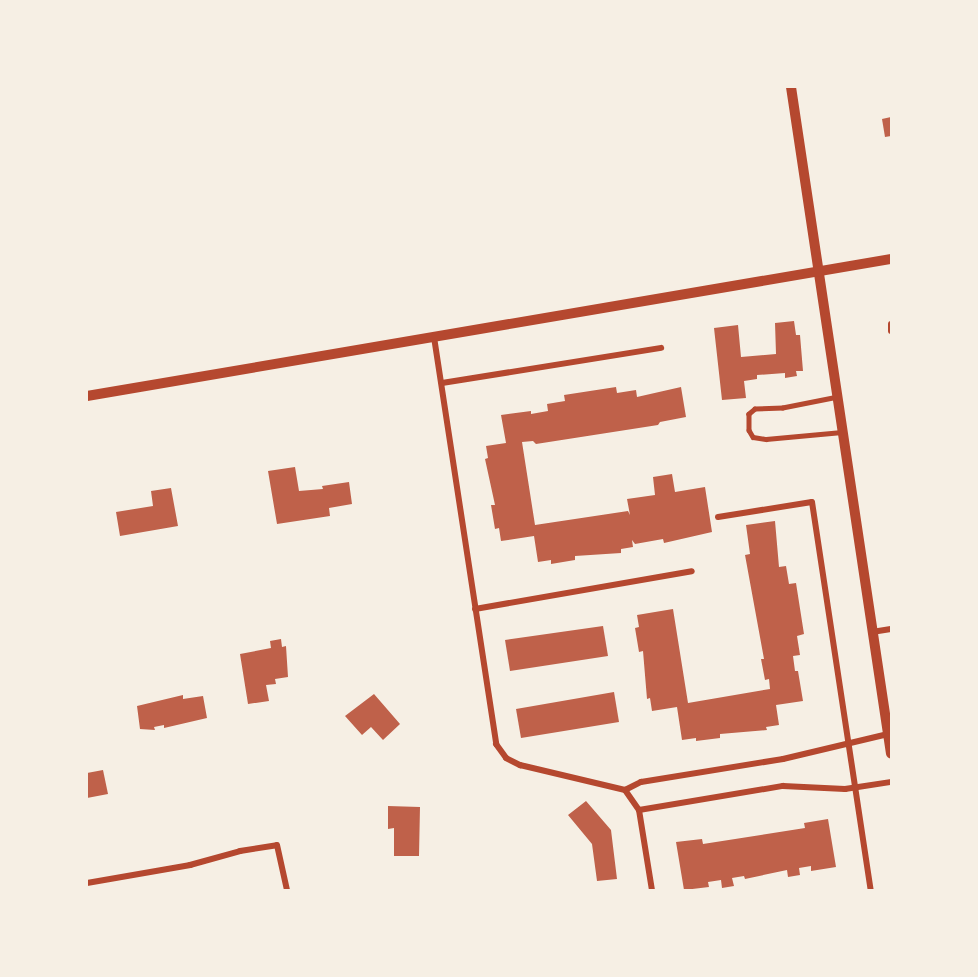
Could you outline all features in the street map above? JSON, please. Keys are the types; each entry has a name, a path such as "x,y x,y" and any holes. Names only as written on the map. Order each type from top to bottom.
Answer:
{"street":[{"path":"790,87 891,754"},
{"path":"87,396 891,259"},
{"path":"891,324 891,331"},
{"path":"434,337 496,744 506,758 520,765 625,790 642,782 783,759 850,741 888,734"},
{"path":"442,383 661,348"},
{"path":"718,517 812,502 872,890"},
{"path":"475,609 692,571"},
{"path":"872,632 891,629"},
{"path":"639,810 783,786 856,788 891,782"},
{"path":"625,790 639,810 652,890"},
{"path":"87,883 190,865 240,851 277,845 287,890"}],"lane":[{"path":"838,397 783,408 755,409 749,414 750,430 753,436 766,439 843,432"}],"building":[{"path":"891,117 891,136 885,137 882,119"},
{"path":"794,321 796,335 800,335 803,371 796,371 797,376 785,378 785,373 757,375 757,379 744,381 746,398 722,400 714,328 738,325 741,357 776,354 775,323"},
{"path":"616,387 617,393 636,390 637,397 681,387 686,417 660,422 658,425 536,444 533,441 522,442 535,525 628,511 630,515 627,499 655,495 653,477 672,474 675,492 705,487 712,532 664,543 663,539 635,544 632,540 633,547 621,549 621,553 575,556 575,560 551,564 551,560 538,562 534,536 501,541 499,528 495,529 491,505 495,505 485,459 488,458 486,446 506,443 501,415 548,411 547,404 565,401 564,395"},
{"path":"295,467 299,491 323,489 322,486 349,482 352,504 329,508 330,516 277,524 268,471"},
{"path":"171,488 178,526 120,536 116,512 153,506 151,491"},
{"path":"775,521 779,567 786,566 789,584 796,583 804,634 797,636 800,655 793,656 803,701 776,705 779,725 766,727 767,730 720,734 720,738 696,741 696,738 682,740 677,707 652,711 650,698 647,699 643,651 639,652 635,628 639,627 637,615 673,609 688,703 770,689 769,679 765,680 761,659 764,659 745,555 750,554 746,525"},
{"path":"603,626 608,656 510,671 505,640"},
{"path":"281,639 282,647 286,646 288,677 275,679 276,684 266,685 269,701 248,704 240,654 271,648 270,641"},
{"path":"614,692 619,722 521,738 516,709"},
{"path":"374,694 400,724 383,740 371,727 362,735 345,716"},
{"path":"183,695 183,699 203,696 207,718 164,728 164,725 154,727 155,730 140,729 137,706"},
{"path":"103,770 108,794 87,798 87,773"},
{"path":"586,801 611,830 617,879 597,881 592,844 568,815"},
{"path":"388,806 420,807 419,856 394,856 394,828 388,829"},
{"path":"828,819 836,867 811,871 811,866 799,868 800,875 788,877 787,870 745,879 744,876 732,878 734,886 722,888 721,880 708,882 709,887 684,890 676,842 702,839 703,844 805,828 804,823"}]}
